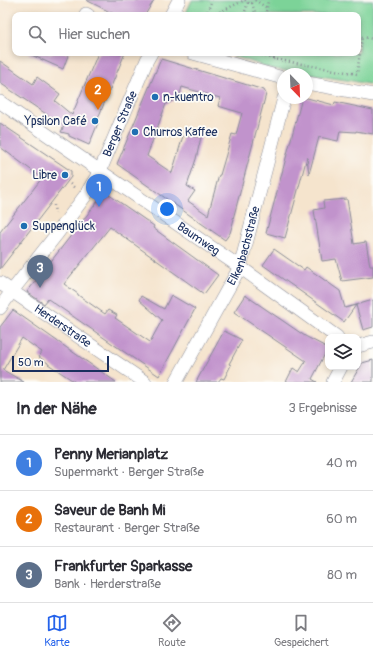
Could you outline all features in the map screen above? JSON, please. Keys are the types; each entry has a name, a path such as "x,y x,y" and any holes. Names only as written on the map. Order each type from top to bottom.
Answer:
{"street":[{"path":"173,12 179,0"},
{"name":"Berger Straße","path":"0,308 56,235 100,172 149,56"},
{"path":"204,56 277,76"},
{"path":"313,84 373,95"},
{"name":"Baumweg","path":"0,102 240,267 333,334"},
{"name":"Elkenbachstraße","path":"176,382 240,267 282,104"},
{"name":"Herderstraße","path":"0,283 145,382"},
{"path":"361,345 373,342"},
{"path":"333,382 339,370"}],"path":[{"path":"207,12 212,0"},
{"path":"220,12 245,0 250,4 254,1"},
{"path":"266,12 268,0"},
{"path":"254,1 267,8"},
{"path":"254,1 256,12"},
{"path":"245,12 248,2"},
{"path":"361,41 362,37 373,39"},
{"path":"263,56 272,59 358,74 359,56"},
{"path":"272,59 276,56"},
{"path":"53,218 55,214 54,205"}],"green space":[{"path":"192,0 373,0 373,85 313,75 313,68 273,69 234,56 361,56 361,12 186,12"}],"building":[{"path":"86,0 154,0 147,12 110,12"},
{"path":"34,56 68,56 63,69"},
{"path":"97,56 124,56 96,123 98,123 89,145 69,136 69,134 61,132 64,126 0,83 0,61 33,84 37,77 60,94 55,101 72,115"},
{"path":"161,59 264,90 266,94 234,219 230,233 225,240 117,164","holes":["182,87 220,98 218,106 242,113 236,135 232,134 208,215 188,201 195,191 187,186 196,159 201,137 183,136 172,173 147,156 166,104 179,98"]},
{"path":"313,100 334,105 335,102 373,110 373,134 356,131 340,131 338,141 319,137 309,174 307,157 285,238 266,233 300,104 313,104"},
{"path":"0,123 71,171 71,177 0,269 0,232 42,178 0,147"},
{"path":"105,192 154,226 153,228 218,275 204,294 110,227 64,284 105,314 108,310 117,315 115,318 150,342 162,320 139,300 141,296 164,309 171,295 195,309 159,376 48,299 44,304 27,292"},
{"path":"347,199 354,244 366,242 370,266 373,266 373,277 342,281 336,259 322,261 314,210 324,208 323,201"},
{"path":"274,249 304,270 306,267 340,291 345,308 356,305 344,322 263,265"},
{"path":"245,295 305,336 325,346 325,354 312,379 317,382 286,382 293,368 299,372 306,361 234,312"},
{"path":"373,300 373,327 363,330 356,305"},
{"path":"13,310 116,382 75,382 39,357 42,352 22,338 3,370 24,382 0,382 0,327"},
{"path":"224,331 242,340 229,364 231,365 224,379 221,378 218,382 196,382"},
{"path":"373,360 373,382 351,382 358,370 361,370 362,363"}],"place":[{"name":"n-kuentro","path":"155,97"},
{"name":"Saveur de Banh Mi","path":"98,110"},
{"name":"Ypsilon Café","path":"95,121"},
{"name":"Churros Kaffee","path":"135,132"},
{"name":"Libre","path":"65,175"},
{"name":"Penny Merianplatz","path":"99,207"},
{"name":"Suppenglück","path":"24,226"},
{"name":"Frankfurter Sparkasse","path":"40,288"}]}
